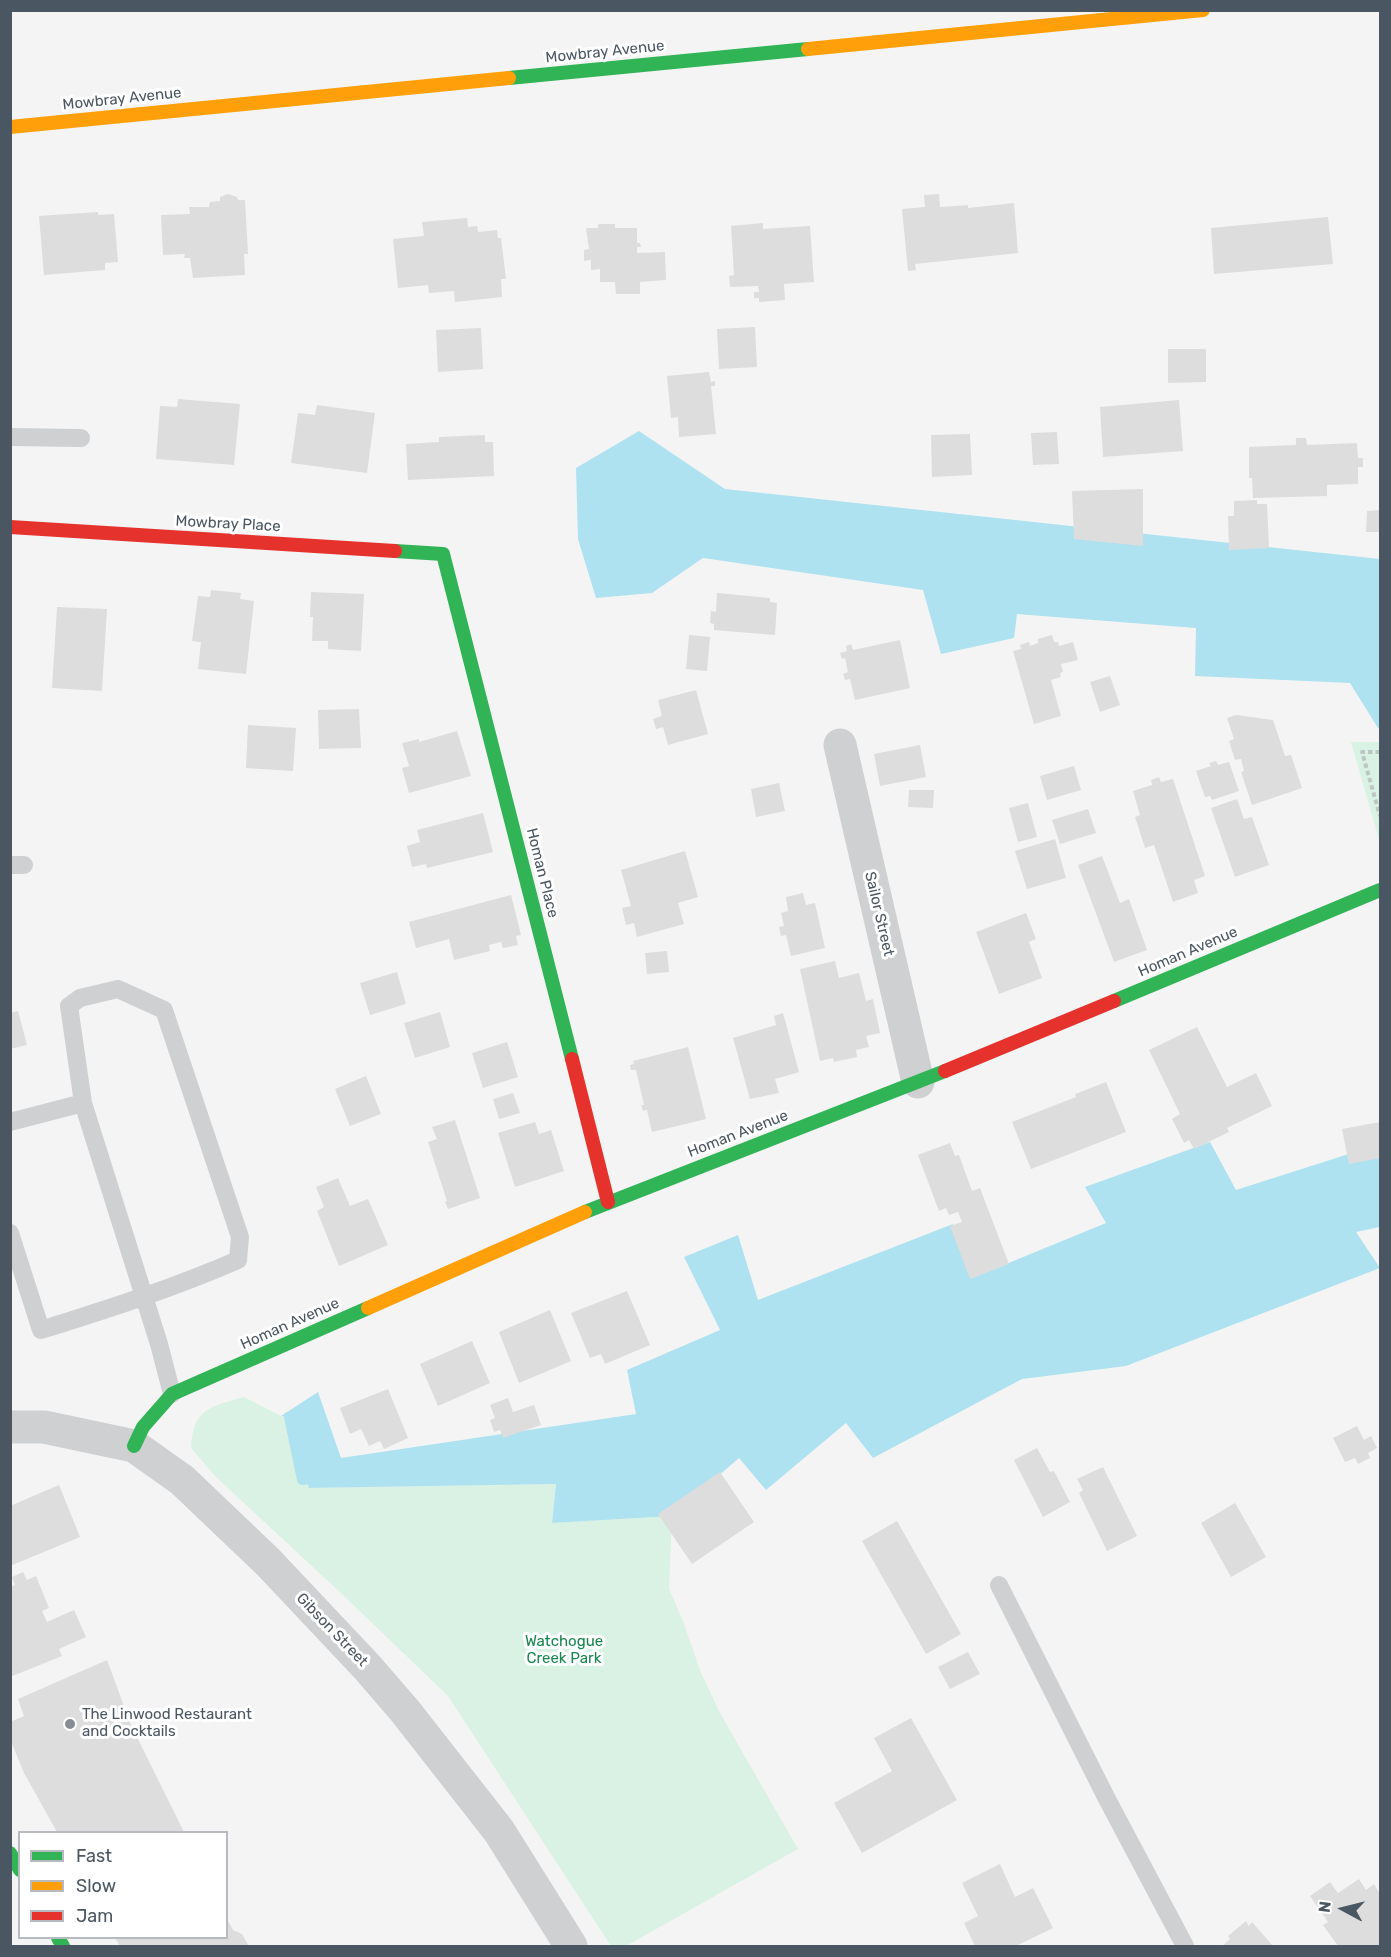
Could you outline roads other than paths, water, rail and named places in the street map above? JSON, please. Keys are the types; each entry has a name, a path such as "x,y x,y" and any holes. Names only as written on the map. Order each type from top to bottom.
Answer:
{"street":[{"name":"Mowbray Avenue","path":"10,127 1203,10"},
{"name":"Mowbray Place","path":"10,527 443,554"},
{"name":"Homan Place","path":"443,554 608,1202"},
{"name":"Sailor Street","path":"840,745 918,1082"},
{"name":"Homan Avenue","path":"134,1446 143,1427 172,1394 608,1202 918,1082 1380,890"},
{"name":"Gibson Street","path":"10,1427 44,1427 134,1446 182,1480 268,1562 368,1667 405,1711 500,1831 571,1947"},
{"path":"10,1853 18,1866"}],"lane":[{"path":"10,437 81,438"},
{"path":"10,1233 41,1330 144,1298 238,1260 240,1237 164,1010 118,989 80,998 69,1006 83,1103 144,1298 172,1394"},
{"path":"10,1122 83,1103"},
{"path":"999,1585 1185,1947"}],"water":[{"path":"639,431 725,489 1380,559 1380,728 1350,683 1195,676 1196,628 1017,614 1014,638 941,654 923,590 703,558 652,593 596,598 578,539 576,468"},
{"path":"1210,1142 1236,1190 1380,1144 1380,1227 1356,1232 1380,1268 1126,1366 1022,1379 873,1458 846,1423 766,1490 739,1458 672,1516 552,1523 556,1484 309,1488 289,1417 281,1416 318,1392 341,1458 636,1414 627,1370 720,1330 684,1257 738,1235 758,1300 953,1224 972,1278 1106,1223 1085,1187"}],"waterway":[{"path":"289,1417 302,1480 321,1477"}],"place":[{"name":"The Linwood Restaurant and Cocktails","path":"70,1724"}],"park label":[{"name":"Watchogue Creek Park","path":"564,1650"}]}
